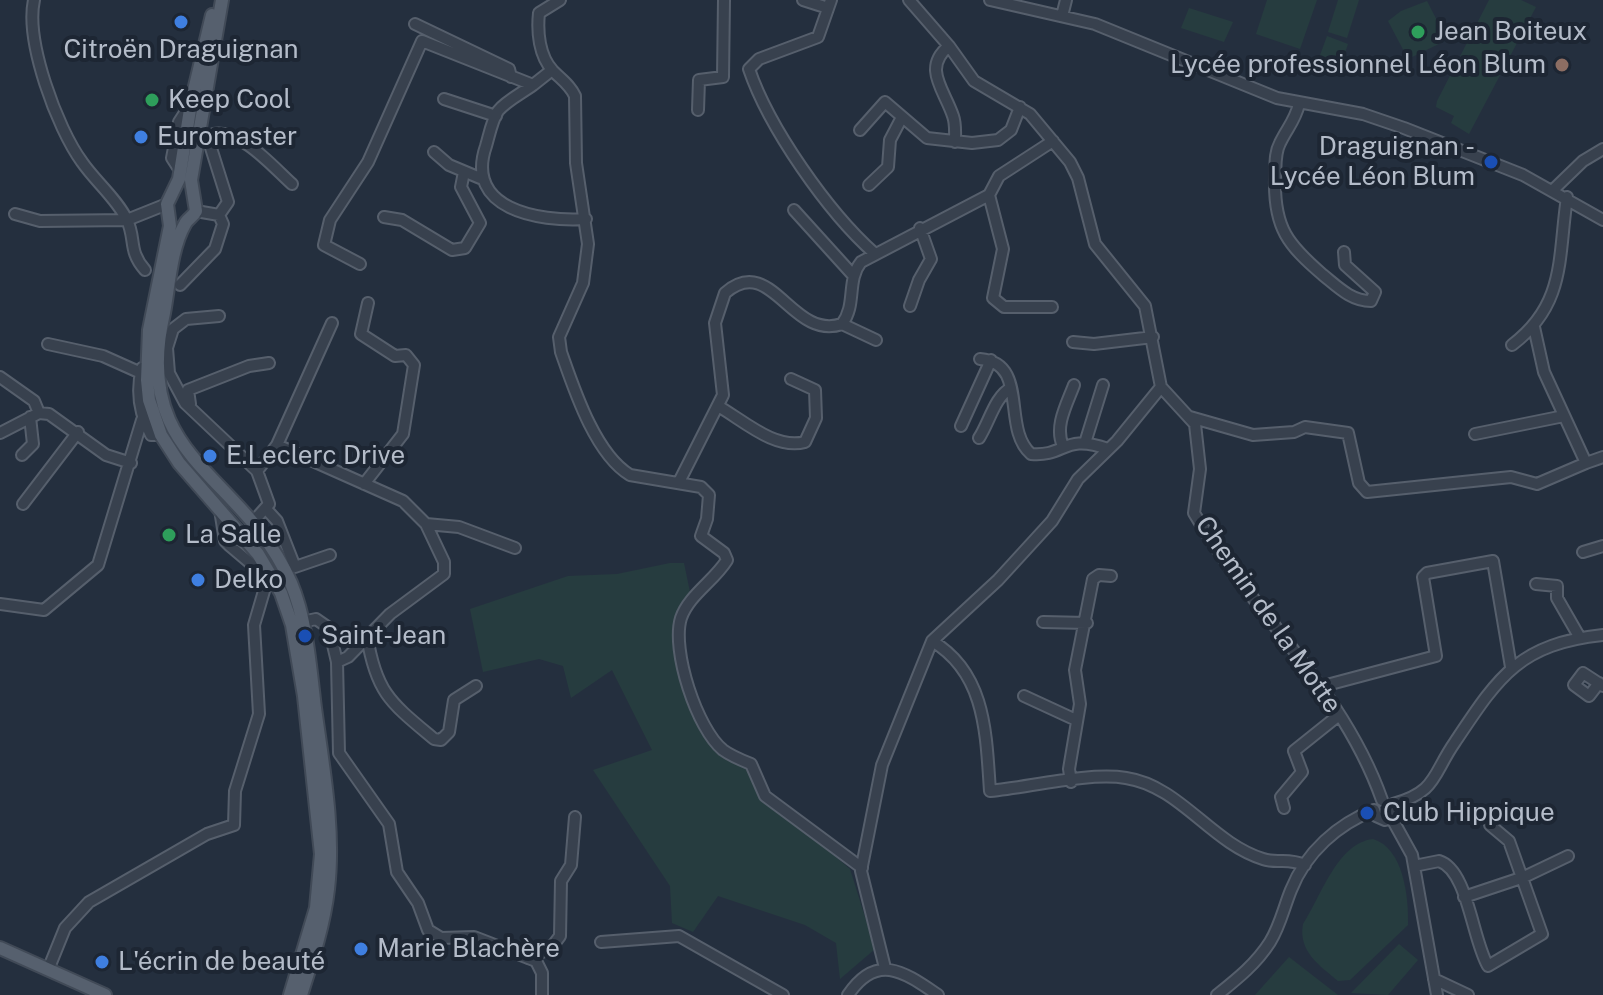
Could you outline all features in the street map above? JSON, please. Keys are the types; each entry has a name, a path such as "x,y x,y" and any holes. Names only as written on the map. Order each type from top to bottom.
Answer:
{"main road":[{"path":"214,0 191,103 181,172 170,204 146,358 149,400 161,435 179,463 246,538 281,593 292,625 312,759 321,854 313,923 290,995"},
{"path":"222,0 198,123 191,180 196,211 186,221 160,328 156,357 159,397 182,446 252,523 283,567 302,622 322,759 330,854 322,924 301,995"},
{"path":"170,204 193,197"},
{"path":"170,204 186,221"},
{"path":"0,948 105,995"}],"street":[{"path":"34,0 33,33 61,127 83,163 127,220 134,258 145,270"},
{"path":"560,0 539,13 539,37 552,70 575,96 576,163 588,244 583,283 562,328 561,352 602,446 621,470 630,475 679,482 706,491 709,504 701,536 727,557 722,568 692,600 680,625 686,678 708,732 724,751 751,764 765,796 862,868"},
{"path":"698,110 699,80 723,77 724,0"},
{"path":"803,0 830,4 818,37 759,59 749,69 764,103 801,164 848,230 874,253"},
{"path":"909,0 949,46 974,81 1020,107 1053,141 1078,178 1095,244 1145,306 1161,387 1190,417 1253,435 1294,432 1305,427 1348,433 1359,483 1367,492 1511,477 1537,484 1603,457"},
{"path":"990,0 1095,24 1225,78 1299,104 1376,118 1454,146 1553,190 1603,220"},
{"path":"1062,16 1066,0"},
{"path":"415,24 509,69 511,77"},
{"path":"360,264 324,245 323,237 336,210 368,162 422,41 533,85"},
{"path":"949,46 937,56 933,72 955,119 955,142"},
{"path":"552,70 496,116 481,159 480,178 486,192 511,208 542,216 586,219"},
{"path":"444,99 496,116"},
{"path":"860,130 885,102 901,119 927,138 955,142 998,140 1011,130 1020,107"},
{"path":"1299,104 1295,121 1280,143 1275,159 1275,202 1284,235 1301,256 1340,289 1358,301 1371,301 1375,292 1345,265 1344,252"},
{"path":"869,185 888,167 890,140 901,119"},
{"path":"219,215 228,202 211,148 214,134 221,133 248,146 292,184"},
{"path":"852,274 874,253 989,195 999,176 1053,141"},
{"path":"1553,190 1583,161 1603,149"},
{"path":"434,152 464,172 480,178"},
{"path":"384,217 402,220 452,250 465,248 480,223 461,187 464,172"},
{"path":"989,195 1003,249 993,298 1004,307 1052,307"},
{"path":"1512,345 1534,327 1556,286 1567,197"},
{"path":"15,214 40,221 127,220 170,204"},
{"path":"794,210 852,274 852,298 842,324"},
{"path":"196,211 219,215"},
{"path":"180,285 215,249 223,224 219,215"},
{"path":"910,306 931,259 920,228"},
{"path":"679,482 685,464 718,406 724,381 715,323 725,293 735,284 759,282 808,321 824,326 842,324 876,340"},
{"path":"364,484 403,434 414,365 406,355 395,356 361,334 368,303"},
{"path":"219,316 186,319 170,334 169,373 173,385 193,409 257,471 265,486 267,510 277,521 295,567 330,555"},
{"path":"257,471 277,445 332,323"},
{"path":"1534,327 1544,372 1586,463"},
{"path":"1073,342 1094,344 1153,337"},
{"path":"48,344 103,356 141,373"},
{"path":"146,358 138,399 142,420 151,435 161,435"},
{"path":"961,426 985,360 1003,367 1011,388 1018,437 1031,454 1044,455 1063,446 1085,443 1108,449"},
{"path":"193,409 188,390 249,366 269,363"},
{"path":"0,377 34,401 33,444 22,455"},
{"path":"718,406 780,443 793,445 805,442 816,418 815,390 791,379"},
{"path":"1063,446 1059,438 1060,422 1074,385"},
{"path":"1085,443 1103,385"},
{"path":"885,968 862,868 882,765 932,641 998,580 1052,521 1078,479 1161,387"},
{"path":"979,438 992,419 1000,396 1011,388"},
{"path":"0,433 34,415 49,414 106,455 131,463"},
{"path":"1475,434 1564,416"},
{"name":"Chemin de la Motte","path":"1190,417 1199,445 1200,469 1194,513 1235,572 1323,686 1387,802"},
{"path":"0,604 44,610 94,570 109,538 142,420"},
{"path":"23,504 78,432"},
{"path":"277,445 403,501 426,524 444,562 444,574 404,602 348,657 337,662"},
{"path":"48,970 65,928 89,902 207,834 234,825 235,791 259,714 254,625 264,591 249,559 225,541 220,508"},
{"path":"252,523 267,510"},
{"path":"426,524 459,527 515,548"},
{"path":"230,546 234,540 246,538"},
{"path":"1583,552 1603,546"},
{"path":"1323,686 1436,656 1423,577 1427,573 1493,561 1511,667"},
{"path":"1071,782 1069,769 1080,704 1075,670 1087,623 1093,579 1099,575 1111,576"},
{"path":"1536,584 1554,583 1557,598 1580,638"},
{"path":"302,622 316,619 329,628 337,662 339,753 389,824 397,872 418,903 428,930 441,938 474,937 528,958 540,965 542,995"},
{"path":"1043,622 1087,623"},
{"path":"1217,995 1244,973 1271,942 1293,884 1305,865 1341,826 1387,802 1415,798 1430,788 1454,743 1488,692 1511,667 1540,649 1603,635"},
{"path":"367,636 377,683 399,709 434,739 441,740 449,732 454,700 476,686"},
{"path":"932,641 952,653 974,685 986,741 990,791 1110,777 1142,782 1159,788 1216,833 1264,860 1285,858 1305,865"},
{"path":"1024,696 1076,720"},
{"path":"1284,808 1281,797 1302,772 1294,751 1339,715"},
{"path":"1387,802 1414,866 1437,995"},
{"path":"1374,810 1379,818 1391,817"},
{"path":"528,958 551,948 560,936 561,881 571,865 575,817"},
{"path":"1414,866 1445,863 1458,876 1478,949 1488,966 1542,934 1509,841 1490,825"},
{"path":"1464,897 1524,877 1568,856"},
{"path":"601,942 679,936 783,995"},
{"path":"848,995 857,982 885,968 905,972 938,995"},
{"path":"1434,979 1468,995"}],"green space":[{"path":"1267,0 1317,0 1300,49 1256,34"},
{"path":"1338,0 1359,0 1347,38 1328,32"},
{"path":"1489,0 1521,0 1536,7 1469,134 1451,123 1454,116 1436,107"},
{"name":"Jean Boiteux","path":"1427,1 1447,40 1408,59 1388,21 1401,11"},
{"path":"1189,8 1233,22 1224,42 1181,28"},
{"path":"1327,36 1348,44 1337,76 1315,69"},
{"path":"684,563 691,597 678,657 703,733 723,758 747,768 760,799 781,810 850,869 875,949 840,979 836,943 805,925 718,896 693,932 672,923 670,886 593,770 652,750 612,670 571,698 563,666 539,659 483,672 470,609 568,576 617,574"},
{"path":"1373,839 1383,844 1398,863 1405,887 1408,925 1350,980 1338,981 1307,950 1302,934 1303,924 1331,873 1349,850"},
{"path":"1399,944 1418,960 1388,995 1351,993"},
{"path":"1289,957 1338,995 1255,995"}],"place":[{"name":"Citroën Draguignan","path":"181,22"},
{"name":"Jean Boiteux","path":"1418,32"},
{"name":"Lycée professionnel Léon Blum","path":"1562,65"},
{"name":"Keep Cool","path":"152,100"},
{"name":"Euromaster","path":"141,137"},
{"name":"Draguignan - Lycée Léon Blum","path":"1491,162"},
{"name":"E.Leclerc Drive","path":"210,456"},
{"name":"La Salle","path":"169,535"},
{"name":"Delko","path":"198,580"},
{"name":"Saint-Jean","path":"305,636"},
{"name":"Club Hippique","path":"1367,813"},
{"name":"Marie Blachère","path":"361,949"},
{"name":"L'écrin de beauté","path":"102,962"}]}
